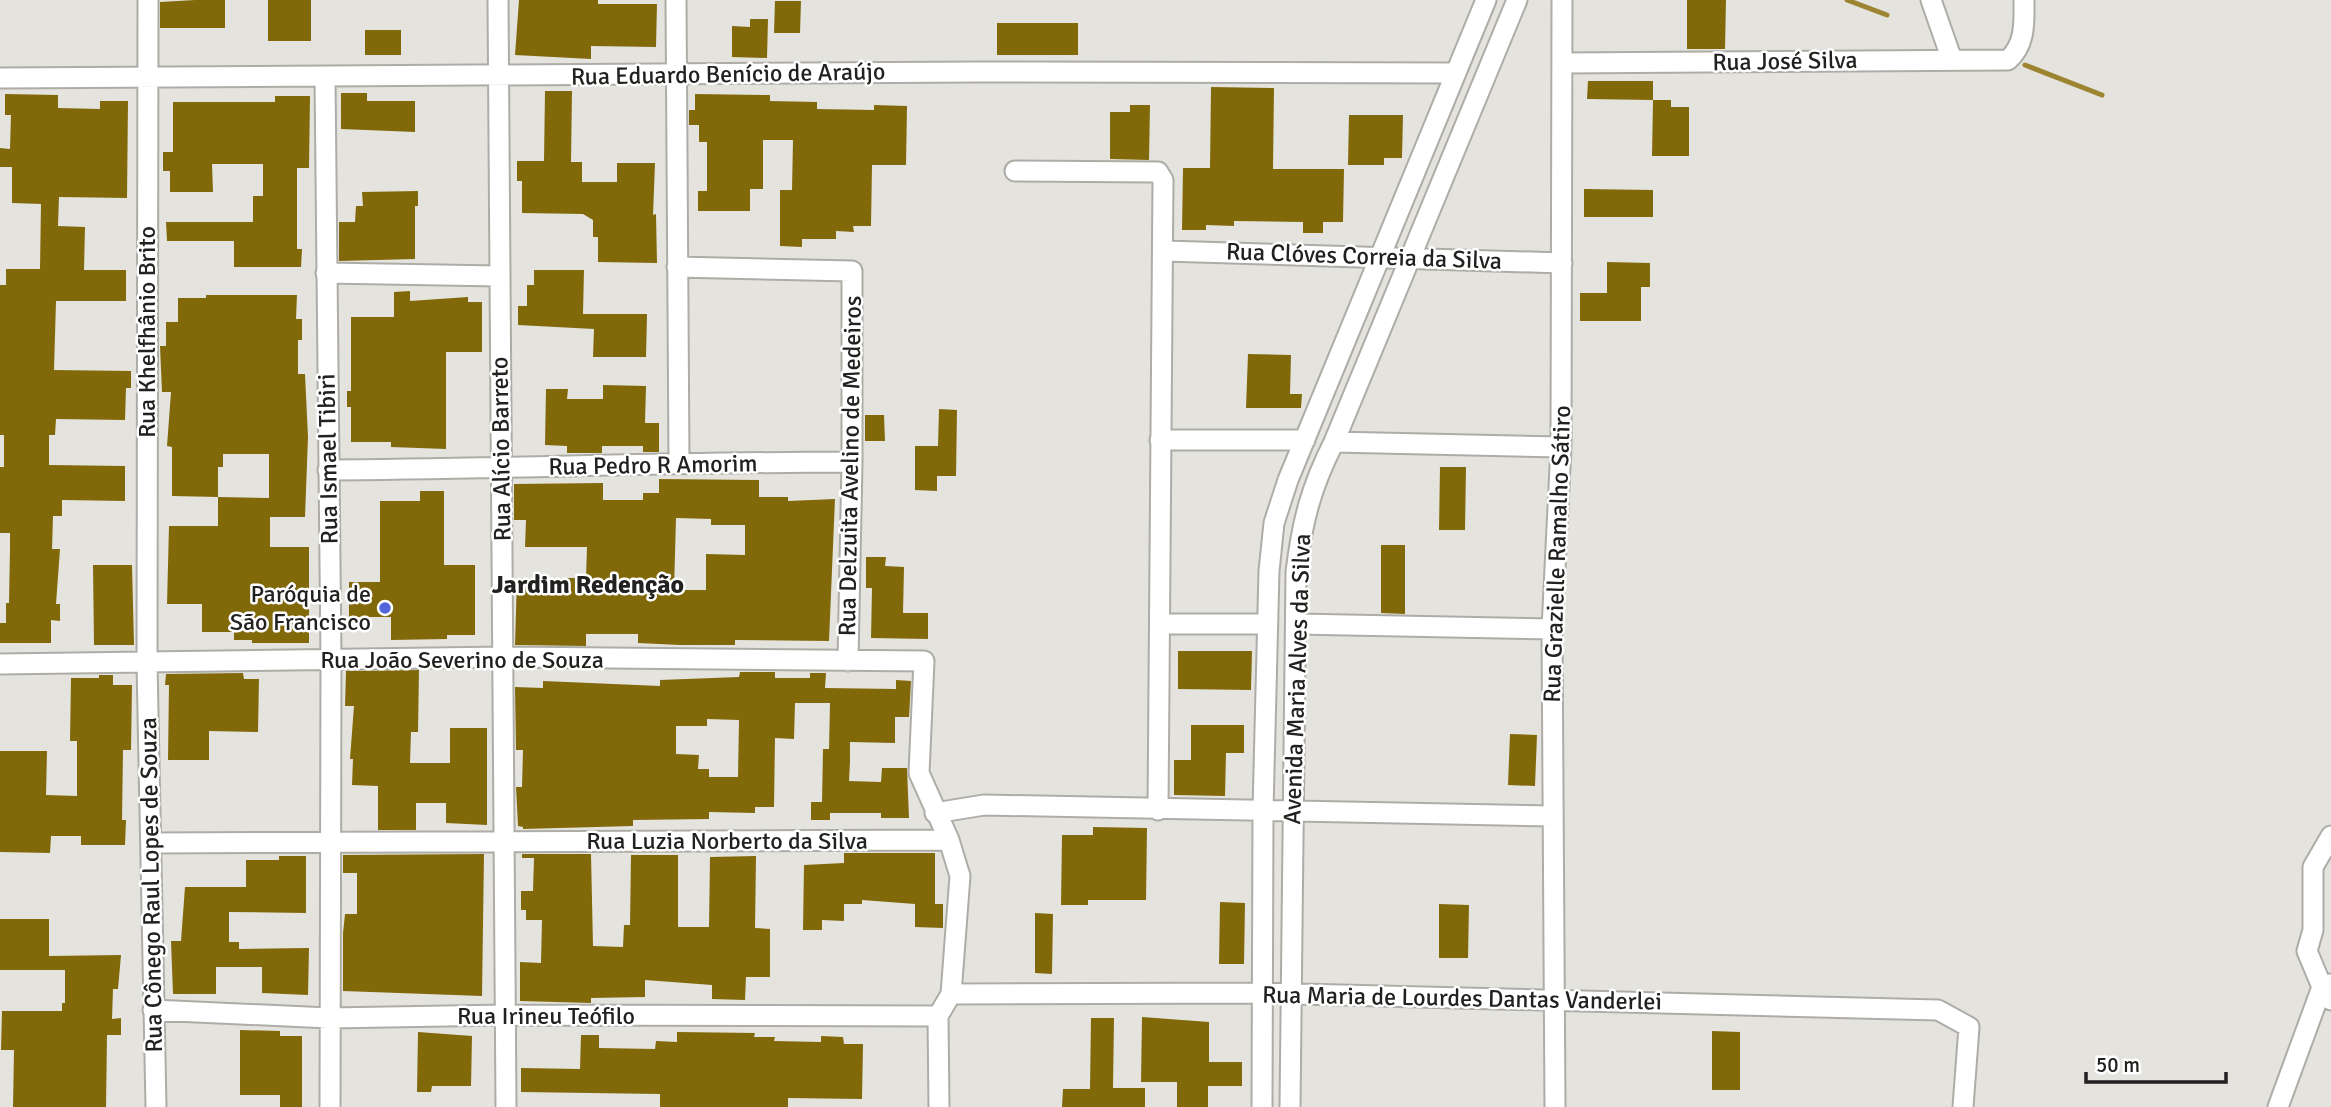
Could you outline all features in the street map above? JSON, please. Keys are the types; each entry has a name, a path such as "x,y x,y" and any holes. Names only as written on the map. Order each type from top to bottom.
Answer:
{"street":[{"name":"Rua Khelfhânio Brito","path":"147,664 148,0"},
{"name":"Rua Alício Barreto","path":"498,0 506,1107"},
{"path":"676,0 679,462"},
{"name":"Avenida Maria Alves da Silva","path":"1262,1107 1263,810 1267,624 1274,523 1305,440 1486,0"},
{"name":"Avenida Maria Alves da Silva","path":"1290,1107 1296,572 1302,522 1314,482 1334,442 1517,0"},
{"name":"Rua Grazielle Ramalho Sátiro","path":"1555,1107 1552,629 1561,447 1562,0"},
{"path":"1931,0 1952,60"},
{"name":"Rua José Silva","path":"1563,63 2008,60 2016,53 2024,33 2024,0"},
{"name":"Rua Eduardo Benício de Araújo","path":"0,78 1456,73"},
{"name":"Rua Ismael Tibiri","path":"325,78 331,660 330,840"},
{"path":"1015,171 1158,172 1163,180 1165,251 1160,440 1158,810"},
{"name":"Rua Clóves Correia da Silva","path":"1165,251 1562,262"},
{"name":"Rua Delzuita Avelino de Medeiros","path":"677,267 852,271 848,661"},
{"path":"326,273 499,275"},
{"path":"1160,440 1305,440"},
{"path":"1334,442 1561,447"},
{"name":"Rua Pedro R Amorim","path":"328,470 501,469 679,462 852,462"},
{"path":"1161,624 1267,624"},
{"path":"1296,624 1552,629"},
{"name":"Rua João Severino de Souza","path":"0,664 503,657 924,661 919,774 935,813"},
{"name":"Rua Cônego Raul Lopes de Souza","path":"147,664 156,1107"},
{"path":"939,1107 938,1016 951,994 960,876 949,840 935,813 984,805 1552,816"},
{"path":"2278,1107 2328,990 2307,951 2313,930 2313,867 2331,835"},
{"path":"330,840 330,1107"},
{"name":"Rua Luzia Norberto da Silva","path":"151,843 330,840 949,840"},
{"name":"Rua Maria de Lourdes Dantas Vanderlei","path":"951,994 1263,993 1938,1010 1969,1027 1963,1107"},
{"name":"Rua Irineu Teófilo","path":"153,1010 328,1018 505,1015 938,1016"}],"building":[{"path":"225,0 225,28 160,28 160,2"},
{"path":"268,0 311,0 311,41 268,41"},
{"path":"519,0 598,0 598,4 657,4 656,47 591,46 591,59 515,55"},
{"path":"1687,0 1726,0 1725,49 1687,49"},
{"path":"775,1 801,1 800,33 774,33"},
{"path":"750,19 768,19 767,58 732,57 732,26 750,27"},
{"path":"997,23 1078,23 1078,55 997,55"},
{"path":"365,30 401,30 401,55 365,55"},
{"path":"1588,81 1653,81 1653,100 1587,99"},
{"path":"1211,87 1274,88 1273,169 1344,169 1343,222 1323,222 1323,233 1303,233 1303,222 1234,221 1234,226 1206,225 1206,230 1182,230 1183,168 1210,168"},
{"path":"545,91 572,91 571,162 582,162 582,182 617,182 617,163 655,163 653,215 656,214 657,263 598,262 598,237 593,237 593,220 583,214 522,213 522,181 517,181 517,161 544,161"},
{"path":"341,93 367,93 367,101 415,101 415,132 341,129"},
{"path":"5,94 58,95 58,108 100,109 100,101 128,101 127,198 59,197 58,226 85,227 84,270 126,270 126,301 56,301 54,370 131,371 131,388 126,388 125,420 56,419 55,435 49,435 49,465 125,466 125,501 62,500 62,516 53,516 52,549 60,549 56,604 60,604 60,621 51,620 51,643 0,643 0,623 6,623 6,603 9,603 10,533 0,533 0,467 4,467 4,435 0,435 0,285 6,285 6,269 40,269 41,204 12,203 12,167 0,167 0,148 10,149 11,115 5,115"},
{"path":"695,94 770,95 770,101 817,102 817,109 874,110 874,105 907,106 906,165 872,165 871,226 853,226 854,232 836,231 836,239 802,239 802,247 780,246 780,190 792,190 793,140 763,140 763,189 750,189 750,211 698,211 698,191 707,191 707,142 699,142 699,125 689,125 689,110 695,110"},
{"path":"275,96 310,96 309,168 297,168 297,249 302,249 301,267 234,267 234,241 167,241 166,222 253,222 253,196 263,196 263,164 212,164 213,192 170,192 170,171 163,171 163,152 173,152 173,102 275,102"},
{"path":"1653,100 1671,100 1671,107 1689,107 1689,156 1652,156"},
{"path":"1130,105 1150,105 1149,160 1110,159 1110,112 1130,112"},
{"path":"1349,115 1403,115 1402,158 1384,158 1384,165 1348,165"},
{"path":"1584,189 1653,190 1653,217 1584,217"},
{"path":"418,191 418,206 415,206 415,259 339,261 339,222 355,222 356,206 363,206 362,192"},
{"path":"1607,262 1650,263 1650,287 1641,287 1641,321 1580,321 1580,293 1607,293"},
{"path":"534,270 584,270 583,314 647,314 646,357 593,357 594,329 518,325 518,306 527,306 527,285 534,285"},
{"path":"410,291 410,301 468,297 468,302 482,302 482,352 446,352 446,449 391,447 391,442 351,442 351,407 347,407 347,391 351,391 351,317 394,317 394,292"},
{"path":"206,295 297,295 296,319 302,319 302,340 298,340 298,374 305,374 308,437 305,517 270,517 270,547 309,547 309,643 252,643 252,640 234,640 234,632 202,632 202,604 167,604 169,526 218,526 218,497 172,496 172,447 167,446 171,392 162,392 160,346 166,346 166,322 178,322 178,298 206,298","holes":["223,454 269,454 269,498 218,497 218,467 223,467"]},
{"path":"1248,354 1291,355 1290,394 1302,394 1301,408 1246,408"},
{"path":"603,385 646,386 645,423 659,423 659,452 643,452 643,446 602,446 602,453 567,453 567,446 545,445 546,389 568,389 567,399 603,399"},
{"path":"939,409 957,410 956,476 937,476 937,491 915,490 915,446 938,446"},
{"path":"865,415 884,415 885,441 865,441"},
{"path":"1440,467 1466,467 1465,530 1439,530"},
{"path":"659,479 759,480 759,497 788,497 788,501 835,499 829,641 735,640 735,645 680,645 638,643 638,634 586,634 586,646 515,645 517,578 586,578 587,547 525,547 526,520 514,520 514,484 603,483 603,500 643,500 643,493 659,493","holes":["676,518 711,519 711,525 745,525 745,555 706,554 706,590 674,590"]},
{"path":"420,491 444,491 444,565 475,565 475,635 447,635 447,639 391,640 391,617 349,617 349,582 380,582 380,501 420,501"},
{"path":"1381,545 1405,545 1405,614 1381,613"},
{"path":"866,557 886,557 885,566 904,567 903,613 928,613 928,639 871,638 872,588 866,588"},
{"path":"93,565 132,565 134,645 94,645"},
{"path":"1178,651 1252,651 1251,690 1178,689"},
{"path":"419,670 418,732 411,732 410,763 450,763 450,728 487,728 487,825 446,823 446,803 416,803 416,830 378,830 378,786 352,785 353,759 350,759 354,706 345,706 346,671"},
{"path":"740,672 775,672 775,678 810,678 810,673 826,673 825,688 896,689 896,680 911,681 909,717 895,717 895,743 850,742 849,781 881,782 882,768 907,768 909,818 881,818 881,813 830,813 830,820 811,820 811,802 822,802 823,749 829,749 830,703 795,703 794,739 775,738 774,807 755,807 755,813 709,812 709,819 633,820 633,826 523,829 518,826 516,787 522,787 523,750 516,750 515,687 543,688 543,681 660,686 660,680 739,677","holes":["707,719 739,720 738,777 709,777 709,769 698,769 699,755 676,754 676,726 707,726"]},
{"path":"243,673 244,679 259,679 258,732 209,731 209,760 168,760 169,685 165,685 166,674"},
{"path":"99,675 113,675 113,685 132,685 131,750 123,750 122,820 126,820 125,845 81,845 81,836 51,836 50,853 0,852 0,751 47,751 46,795 77,796 77,741 70,741 71,678 99,678"},
{"path":"1191,725 1244,725 1244,753 1226,753 1225,796 1174,795 1174,760 1191,760"},
{"path":"1510,734 1537,735 1535,786 1508,785"},
{"path":"1093,827 1147,828 1146,900 1088,900 1088,905 1061,905 1062,835 1093,835"},
{"path":"844,853 935,853 935,904 943,904 943,928 915,927 915,904 862,900 862,904 844,904 844,921 822,920 822,930 803,930 804,865 844,863"},
{"path":"484,854 482,996 343,991 345,914 357,914 357,873 343,873 343,855"},
{"path":"522,854 591,854 593,946 623,947 624,925 630,925 631,855 678,855 678,927 709,927 710,857 756,856 755,928 770,929 770,977 746,977 745,1000 712,999 712,985 645,980 645,997 591,998 591,1003 520,1001 520,962 541,963 542,920 526,920 526,910 521,910 521,891 533,891 534,858 522,858"},
{"path":"279,856 306,856 306,913 229,912 229,942 239,942 239,949 309,948 308,995 262,993 262,967 216,967 216,994 173,994 171,941 181,941 185,887 246,887 246,860 279,860"},
{"path":"1220,902 1245,903 1244,964 1219,964"},
{"path":"1439,904 1469,905 1468,958 1439,958"},
{"path":"1035,913 1053,914 1052,974 1035,973"},
{"path":"0,919 49,919 49,956 121,955 118,989 113,989 112,1019 121,1018 121,1035 107,1035 106,1107 13,1107 14,1050 1,1050 2,1011 62,1011 62,1003 65,1003 65,970 0,970"},
{"path":"1142,1017 1209,1022 1209,1062 1242,1062 1242,1086 1208,1086 1208,1107 1177,1107 1177,1082 1141,1082"},
{"path":"1091,1018 1114,1018 1113,1088 1145,1088 1145,1107 1062,1107 1063,1089 1090,1089"},
{"path":"240,1030 280,1031 280,1036 302,1036 302,1107 280,1107 280,1095 240,1095"},
{"path":"1712,1031 1740,1032 1740,1090 1712,1090"},
{"path":"418,1032 472,1036 471,1086 432,1086 431,1092 417,1092"},
{"path":"677,1032 755,1033 754,1037 775,1037 774,1041 821,1042 821,1036 843,1037 844,1044 863,1044 862,1099 788,1098 788,1107 660,1107 660,1094 521,1092 521,1068 580,1069 581,1035 599,1035 599,1048 655,1049 656,1041 677,1042"}],"waterway":[{"path":"1847,0 1887,15"},
{"path":"2025,65 2102,95"}],"place":[{"name":"Paróquia de São Francisco","path":"385,608"}],"district":[{"name":"Jardim Redenção","path":"588,585"}]}
